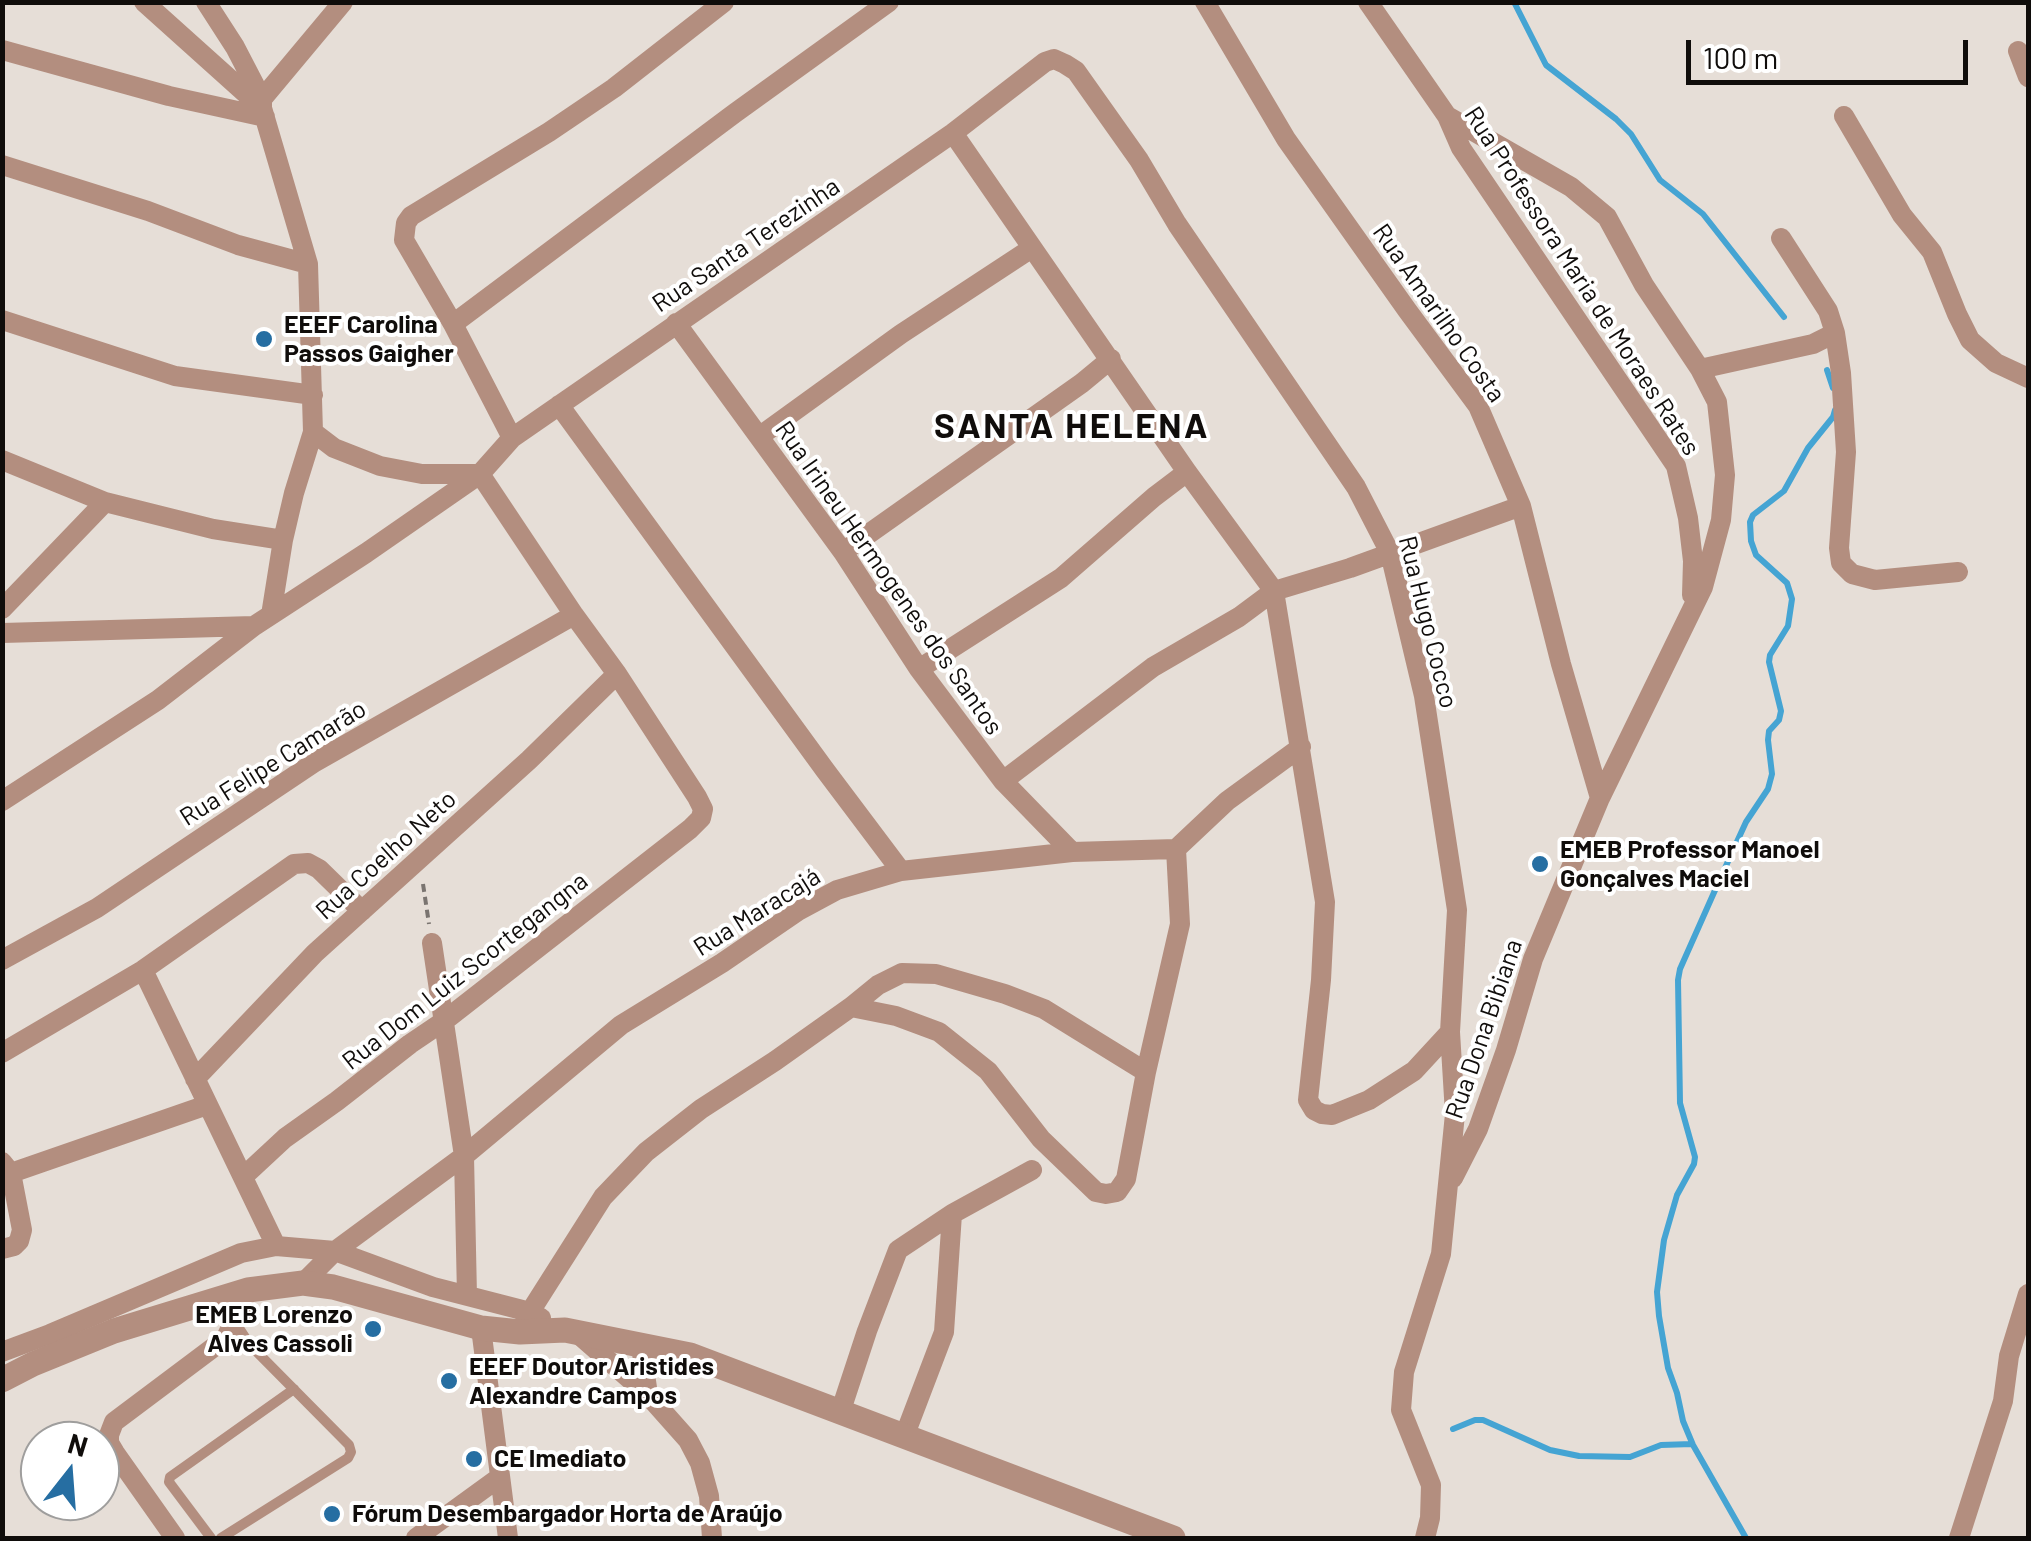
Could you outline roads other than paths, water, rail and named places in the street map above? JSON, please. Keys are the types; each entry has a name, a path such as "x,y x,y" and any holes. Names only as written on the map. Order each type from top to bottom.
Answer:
{"street":[{"path":"144,2 263,108"},
{"path":"2,633 263,620 313,432 308,264 263,108 236,47 206,2"},
{"path":"512,438 404,240 406,222 614,88 724,2"},
{"path":"453,324 889,2"},
{"name":"Rua Amarilho Costa","path":"1205,2 1286,139 1478,406 1521,506 1600,798"},
{"name":"Rua Professora Maria de Moraes Rates","path":"1368,2 1447,116 1461,148 1676,466 1694,561 1692,608"},
{"path":"263,108 336,6"},
{"path":"2,50 169,96 263,108"},
{"path":"2018,51 2028,77"},
{"name":"Rua Hugo Cocco","path":"1045,62 1054,60 1076,72 1140,160 1187,239 1356,487 1390,553 1424,696 1457,910 1450,1032 1455,1114 1447,1188"},
{"name":"Rua Santa Terezinha","path":"2,801 158,700 263,620 480,474 512,438 953,133 1045,62"},
{"name":"Rua Dona Bibiana","path":"1425,1538 1431,1486 1401,1410 1404,1372 1441,1254 1447,1188 1478,1129 1532,959 1600,798 1703,587 1720,520 1725,476 1716,402 1700,368 1644,284 1606,217 1571,187 1447,116"},
{"path":"1844,116 1902,215 1932,252 1970,340 1996,363 2028,378"},
{"path":"953,133 1274,591 1326,902 1308,1100 1314,1110 1332,1115 1369,1100 1414,1071 1450,1032"},
{"path":"2,165 148,211 238,245 308,264"},
{"path":"1781,238 1828,311 1835,334 1842,373 1846,452 1841,563 1852,574 1875,580 1958,572"},
{"path":"760,436 901,334 1032,248"},
{"path":"2,320 175,376 313,395"},
{"name":"Rua Irineu Hermogenes dos Santos","path":"676,323 843,552 919,669 1002,781 1072,852"},
{"path":"1700,368 1813,344 1835,334"},
{"path":"843,552 1111,359"},
{"path":"559,405 901,871"},
{"path":"313,432 334,448 380,466 422,474 480,474 618,674"},
{"path":"2,460 105,502 213,529 284,540"},
{"path":"919,669 1061,578 1188,472"},
{"path":"2,609 105,502"},
{"path":"1002,781 1154,667 1239,617 1274,591 1521,506"},
{"name":"Rua Felipe Camarão","path":"2,960 97,908 314,762 574,615"},
{"name":"Rua Dom Luiz Scortegangna","path":"242,1177 286,1138 444,1021 701,818 698,797 618,674"},
{"name":"Rua Coelho Neto","path":"195,1079 314,953 529,760 618,674"},
{"path":"850,1007 896,1016 938,1032 988,1072 1040,1139 1096,1192 1118,1192 1126,1178 1180,924 1176,849 1227,801 1301,746"},
{"name":"Rua Maracajá","path":"303,1284 335,1252 464,1156 621,1025 837,890 901,871 1072,852 1176,849"},
{"path":"2,1052 143,970 294,864 308,863 319,869 362,911"},
{"path":"432,943 464,1156 467,1296"},
{"path":"143,970 276,1246"},
{"path":"525,1322 603,1196 646,1152 878,984 902,973 936,974 1006,994 1044,1010 1146,1072"},
{"path":"4,1249 19,1241 22,1230 7,1167 207,1105"},
{"path":"840,1413 898,1250 952,1214 1032,1170"},
{"path":"904,1437 944,1332 952,1214"},
{"path":"2,1380 241,1253 276,1246 335,1252 467,1296 525,1322 690,1356 1173,1538"},
{"path":"2,1352 50,1334 108,1326 248,1290 303,1284 334,1287 481,1328 525,1322"},
{"path":"175,1538 115,1453 109,1434 114,1422 226,1338 248,1290"},
{"path":"1960,1538 2003,1400 2010,1356 2024,1323 2028,1294"},
{"path":"481,1328 508,1538"},
{"path":"571,1331 648,1395 688,1440 700,1462 709,1496 712,1538"},
{"path":"641,1346 648,1395"},
{"path":"416,1538 500,1477"}],"lane":[{"path":"221,1538 348,1458 351,1452 349,1445 250,1345 235,1322"},
{"path":"211,1538 169,1482 170,1477 294,1389"}],"waterway":[{"path":"1514,2 1546,65 1631,134 1660,180 1703,214 1784,317"},
{"path":"1827,370 1833,388"},
{"path":"1746,1538 1683,1421 1659,1316 1657,1292 1664,1240 1677,1195 1695,1157 1680,1103 1678,980 1746,822 1768,789 1772,774 1769,731 1781,711 1769,662 1788,626 1792,599 1787,583 1756,555 1750,522 1753,515 1784,491 1835,410"},
{"path":"1453,1429 1483,1420 1550,1450 1579,1456 1630,1457 1661,1445 1692,1444"}],"place":[{"name":"EEEF Carolina Passos Gaigher","path":"264,339"},
{"name":"EMEB Professor Manoel Gonçalves Maciel","path":"1540,864"},
{"name":"EMEB Lorenzo Alves Cassoli","path":"373,1329"},
{"name":"EEEF Doutor Aristides Alexandre Campos","path":"449,1381"},
{"name":"CE Imediato","path":"474,1459"},
{"name":"Fórum Desembargador Horta de Araújo","path":"332,1514"}],"district":[{"name":"SANTA HELENA","path":"1072,426"}]}
